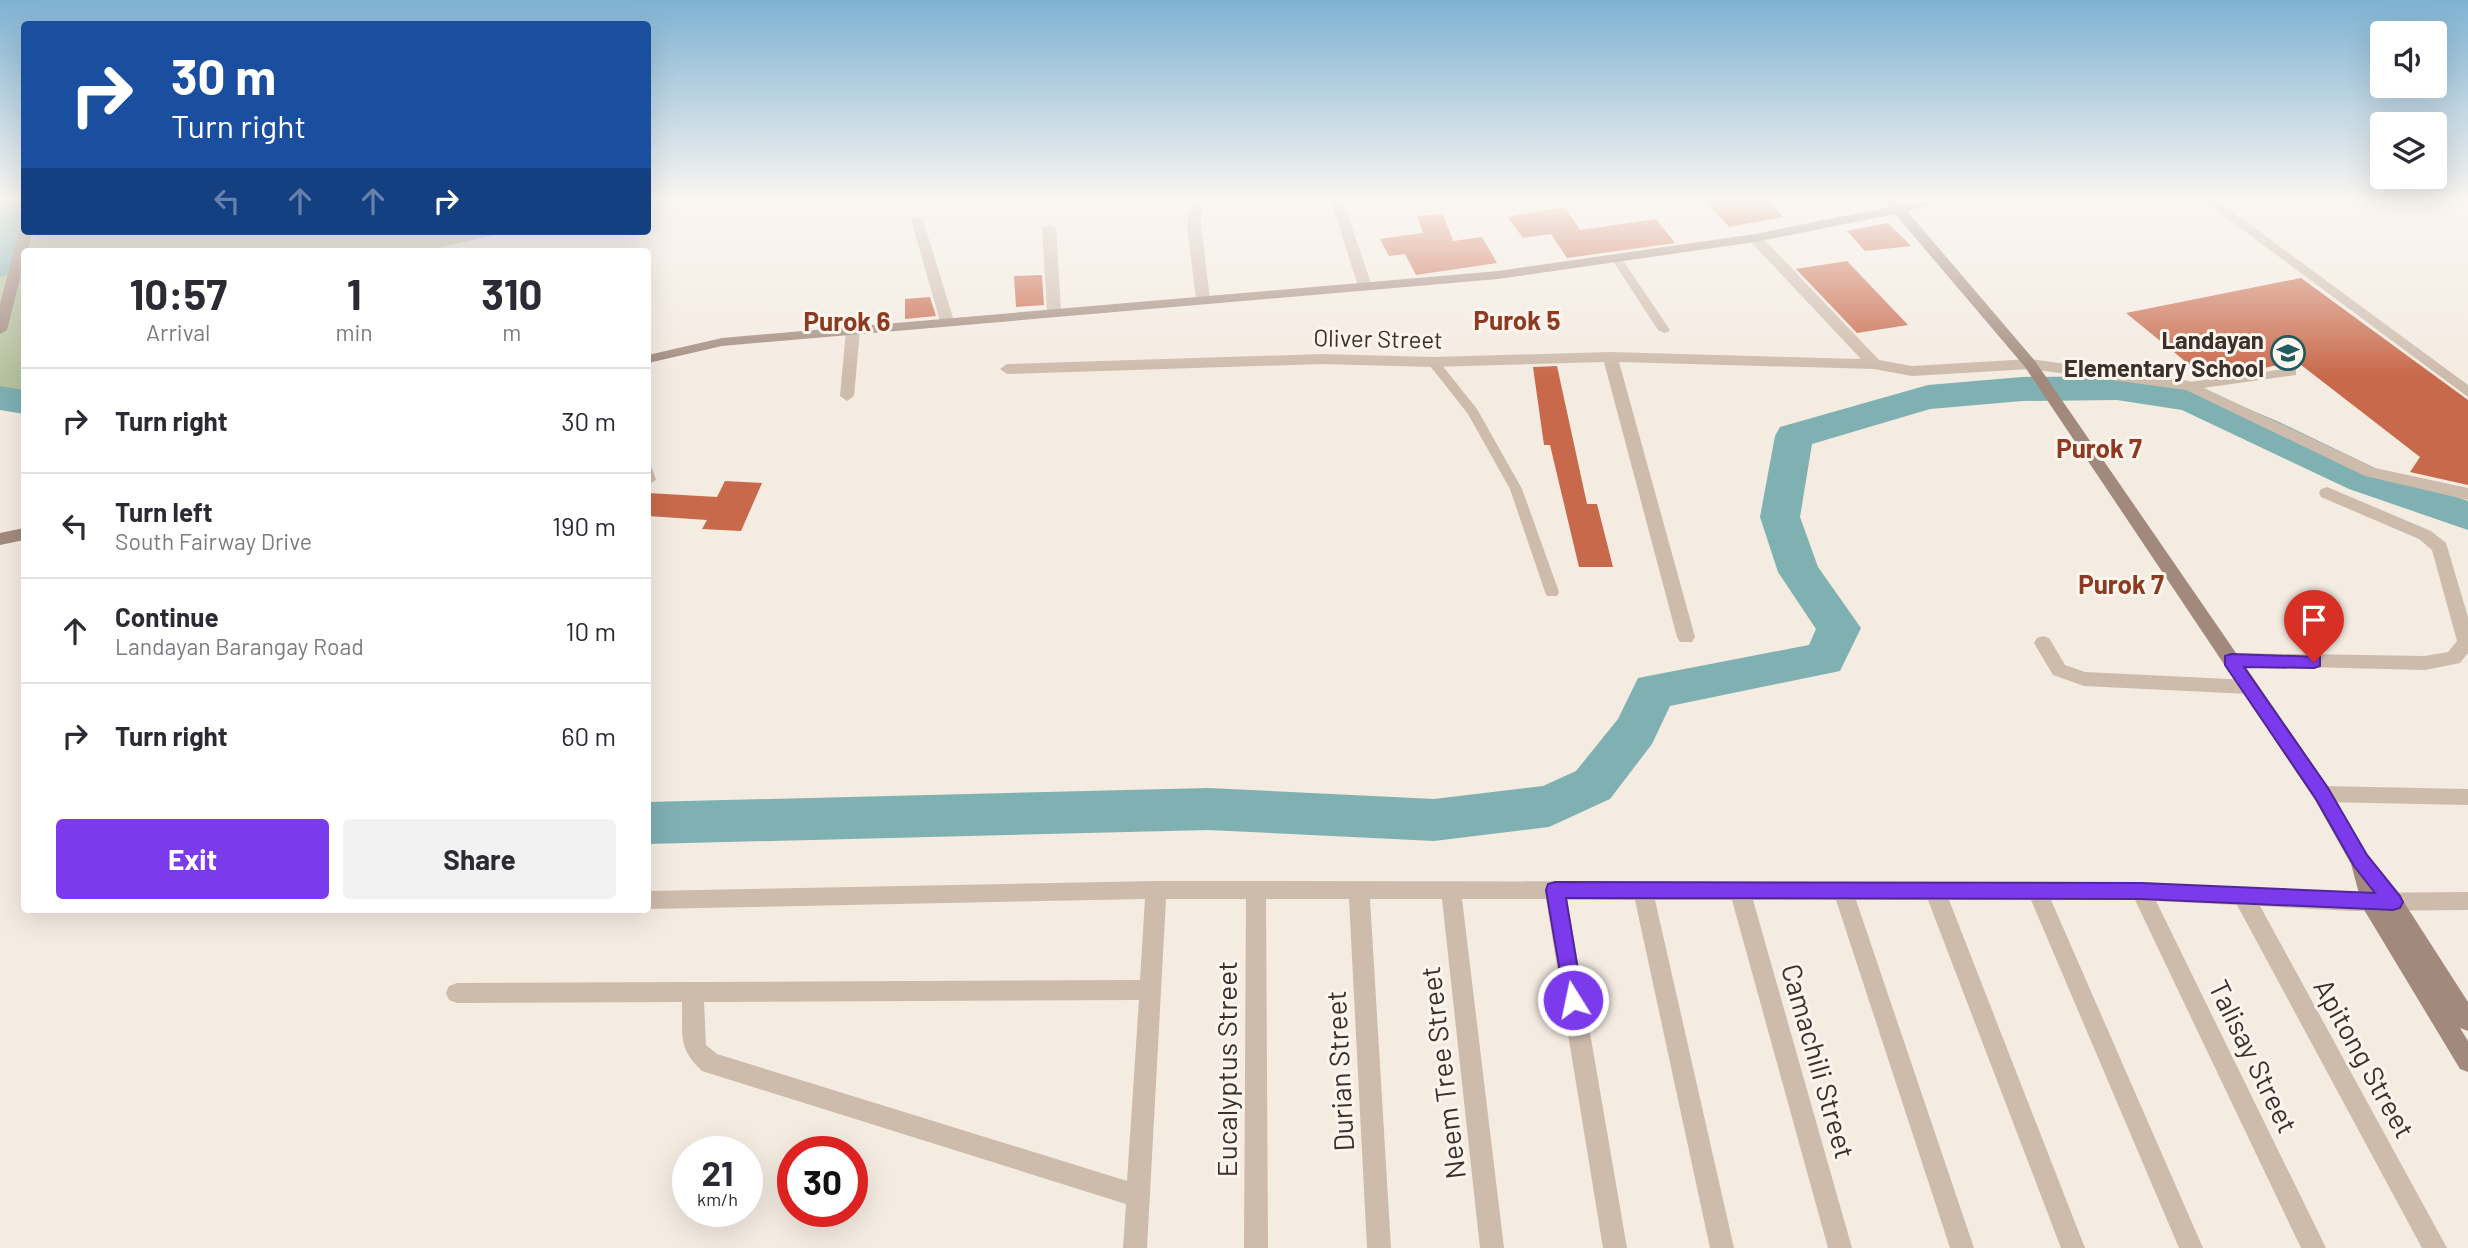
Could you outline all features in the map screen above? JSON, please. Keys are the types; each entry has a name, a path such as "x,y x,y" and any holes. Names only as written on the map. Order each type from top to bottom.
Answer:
{"street":[{"path":"0,330 19,259"},
{"path":"929,259 947,321"},
{"path":"1051,259 1054,311"},
{"path":"1198,259 1203,299"},
{"path":"1356,259 1365,286"},
{"path":"651,358 722,342 1054,311 1498,275 1607,259"},
{"path":"1775,259 1874,364"},
{"path":"1941,259 2030,364 2322,793 2360,861 2393,902 2468,1021"},
{"path":"2289,259 2468,392"},
{"path":"847,396 853,330"},
{"path":"1610,357 1686,637"},
{"name":"Oliver Street","path":"1007,369 1322,359 1433,362 1610,357 1874,364 1912,371 2030,364 2189,386 2371,472 2468,494"},
{"path":"2231,660 2425,663 2454,658 2466,642 2440,547 2425,535 2327,492"},
{"path":"0,539 21,535"},
{"path":"2043,643 2052,661 2069,676 2249,687"},
{"path":"2322,793 2468,797"},
{"path":"2360,861 2370,902 2468,1061"},
{"path":"651,900 1156,890 1555,890 2141,891 2370,902 2468,901"},
{"path":"1135,1248 1156,890"},
{"name":"Eucalyptus Street","path":"1256,890 1256,1248"},
{"name":"Durian Street","path":"1359,890 1379,1248"},
{"name":"Neem Tree Street","path":"1451,890 1492,1248"},
{"path":"1555,890 1615,1248"},
{"path":"1643,891 1722,1248"},
{"name":"Camachili Street","path":"1740,891 1840,1248"},
{"path":"1843,891 1962,1248"},
{"path":"1935,891 2073,1248"},
{"path":"2037,891 2191,1248"},
{"name":"Talisay Street","path":"2141,891 2314,1248"},
{"name":"Apitong Street","path":"2243,896 2435,1248"},
{"path":"457,993 1150,990"},
{"path":"693,993 695,1050 710,1063 1138,1196"}],"lane":[{"path":"1617,259 1664,330"},
{"path":"1433,362 1474,412 1516,489 1552,592"},
{"path":"2189,386 2292,372"}],"green space":[{"path":"3,259 21,259 21,402 0,398 0,267"}],"building":[{"path":"1408,259 1495,259 1497,263 1416,275"},
{"path":"1847,261 1908,325 1857,333 1796,269"},
{"path":"1042,275 1044,305 1016,307 1014,276"},
{"name":"Landayan Elementary School","path":"2301,278 2468,400 2468,485 2410,472 2420,457 2296,361 2250,371 2202,375 2126,313"},
{"path":"930,297 936,316 905,319 905,299"},
{"path":"1557,366 1587,504 1597,504 1613,567 1579,567 1550,445 1544,445 1533,367"},
{"path":"725,481 762,483 741,531 702,529 707,520 651,516 651,493 717,497"}],"waterway":[{"path":"0,267 3,259"},
{"path":"651,823 1208,809 1434,820 1549,806 1593,785 1635,731 1654,691 1824,659 1839,628 1799,572 1780,517 1794,436 1928,397 2022,389 2117,388 2190,399 2263,430 2363,479 2468,516"},
{"path":"1,398 21,401"}],"place":[{"name":"Landayan Elementary School","path":"2288,353"}],"district":[{"name":"Purok 5","path":"1517,319"},
{"name":"Purok 6","path":"847,320"},
{"name":"Purok 7","path":"2099,447"},
{"name":"Purok 7","path":"2121,583"}],"route":[{"path":"1573,1000 1555,890 2141,891 2393,902 2360,861 2322,793 2231,660 2314,662"}]}
